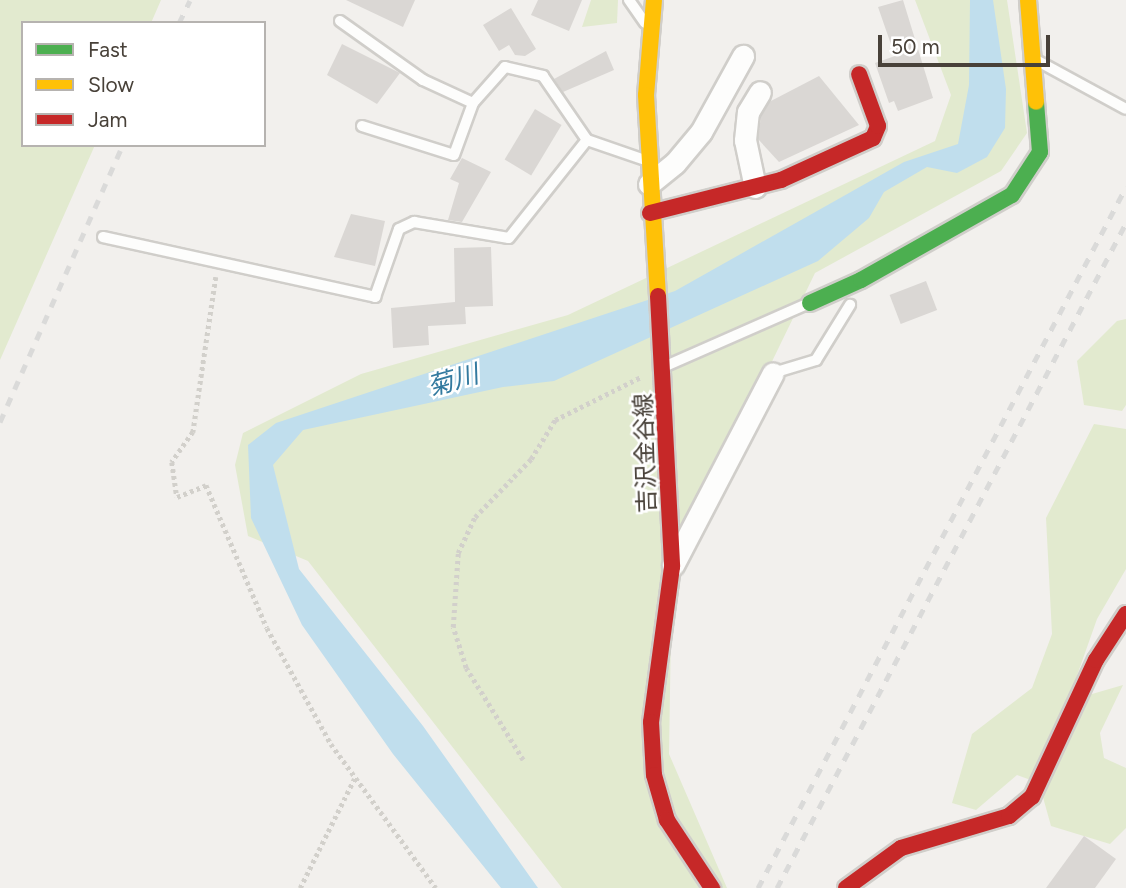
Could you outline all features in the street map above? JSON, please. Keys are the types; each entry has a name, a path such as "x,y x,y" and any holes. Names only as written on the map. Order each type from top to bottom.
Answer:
{"street":[{"name":"吉沢金谷線","path":"654,0 646,95 648,160 650,213 664,364 672,567 651,722 654,775 667,820 692,865 712,888"},
{"path":"810,303 861,281 1012,195 1040,152 1028,0"},
{"path":"649,184 676,163 701,132 743,56"},
{"path":"650,213 781,180 873,138 878,126 859,74"},
{"path":"755,187 745,140 748,112 760,92"},
{"path":"672,567 774,373"},
{"path":"846,888 901,848 1009,816 1032,797 1096,660 1125,617"}],"lane":[{"path":"629,0 651,31"},
{"path":"340,21 423,80 473,103"},
{"path":"1032,57 1126,109"},
{"path":"362,126 454,155 473,103 505,67 543,76 587,140 648,160"},
{"path":"103,237 375,297 399,229 414,222 509,238 587,140"},
{"path":"664,364 810,303"},
{"path":"774,373 816,359 850,304"}],"path":[{"path":"218,262 193,432 172,462 177,497 206,485 267,628 354,779 436,888"},
{"path":"523,760 466,668 453,627 458,553 475,517 531,459 555,420 664,364"},
{"path":"300,888 354,779"}],"green space":[{"path":"0,0 161,0 152,21 21,21 21,147 94,147 0,360"},
{"path":"591,0 618,0 617,23 582,27"},
{"path":"915,0 1007,0 1027,133 1001,171 815,273 672,567 669,754 727,888 562,888 308,561 248,536 235,465 243,433 361,374 568,315 935,141 951,95"},
{"path":"1126,319 1126,405 1122,411 1084,405 1077,361 1117,321"},
{"path":"1094,424 1126,429 1126,569 1097,619 1068,701 1123,685 1100,733 1104,758 1126,768 1126,828 1110,844 1051,826 1039,783 1017,775 976,810 952,803 972,734 1032,688 1052,634 1046,518"}],"water":[{"name":"菊川","path":"970,0 993,0 1006,89 1005,128 987,157 957,173 927,167 884,192 869,218 818,261 554,381 503,387 303,430 273,465 299,569 423,726 538,888 501,888 393,754 302,625 251,518 248,445 276,423 675,291 904,162 958,144 969,85"}],"building":[{"path":"346,0 415,0 403,27"},
{"path":"538,0 582,0 569,31 531,15"},
{"path":"903,0 933,98 898,111 894,101 889,103 875,63 895,56 878,7"},
{"path":"511,8 536,49 525,56 515,55 509,45 499,51 483,25"},
{"path":"342,44 400,73 377,104 327,75"},
{"path":"606,51 614,70 563,92 554,79"},
{"path":"819,76 859,125 779,162 758,139 761,116 769,102"},
{"path":"535,109 562,125 531,176 505,160"},
{"path":"462,158 491,172 462,222 448,220 459,183 450,179"},
{"path":"351,214 385,221 375,266 334,257"},
{"path":"491,247 493,306 465,307 466,324 428,326 429,345 393,348 391,308 455,302 454,248"},
{"path":"926,281 937,310 901,324 890,295"},
{"path":"1084,836 1116,859 1095,888 1046,888"}],"railway":[{"path":"180,21 190,0"},
{"path":"0,422 122,147"},
{"path":"758,888 1126,187"},
{"path":"777,888 1126,223"}],"traffic: fast":[{"path":"810,303 861,280 1012,195 1040,152 1036,102"}],"traffic: slow":[{"path":"654,0 646,95 658,296"},
{"path":"1028,0 1036,102"}],"traffic: jam":[{"path":"650,213 781,180 873,138 878,126 859,74"},
{"path":"658,296 672,567 651,722 654,775 667,820 712,888"},
{"path":"846,888 901,848 1009,816 1032,797 1096,660 1126,614"}]}
